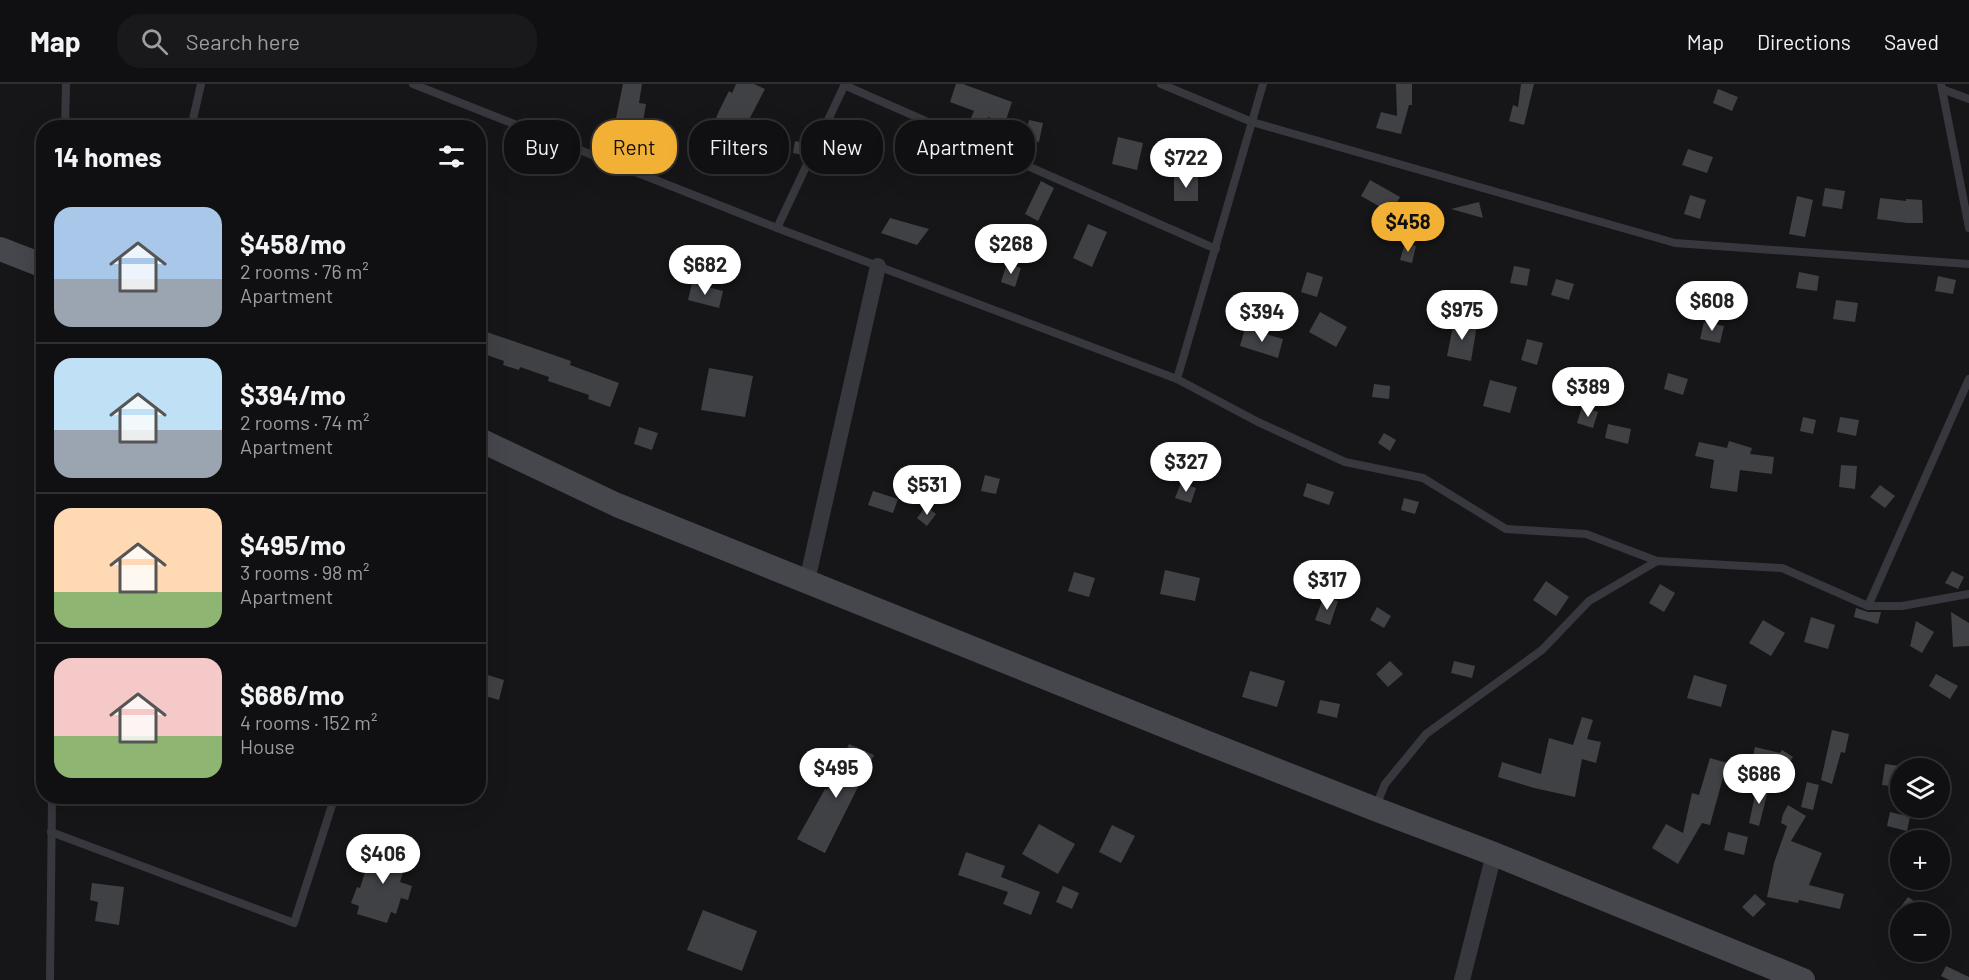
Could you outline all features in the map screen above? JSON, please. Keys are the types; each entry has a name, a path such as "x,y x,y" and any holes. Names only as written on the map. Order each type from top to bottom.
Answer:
{"main road":[{"path":"0,249 36,263"},
{"path":"486,443 617,505 1375,809 1494,854 1803,980"}],"street":[{"path":"807,581 878,266"},
{"path":"1462,980 1494,854"}],"lane":[{"path":"65,120 66,84"},
{"path":"193,120 201,84"},
{"path":"413,84 777,228 1177,379 1258,422 1345,462 1423,478 1506,529 1586,534 1657,561 1782,568 1868,606 1902,606 1969,594"},
{"path":"1161,84 1251,122 1675,243 1969,264"},
{"path":"1177,379 1263,84"},
{"path":"777,228 844,85 1216,249"},
{"path":"1942,86 1969,99"},
{"path":"1942,86 1969,228"},
{"path":"1868,606 1969,379"},
{"path":"1375,809 1384,784 1426,734 1542,650 1589,601 1657,561"},
{"path":"50,980 52,804"},
{"path":"51,832 294,922 332,804"}],"building":[{"path":"623,84 642,84 639,103 646,104 643,120 616,120"},
{"path":"736,84 754,84 765,89 749,120 715,120 729,91 732,93"},
{"path":"956,84 963,84 1012,102 1006,120 988,117 987,120 977,120 971,118 974,111 950,102"},
{"path":"1396,84 1412,84 1412,105 1409,105 1401,134 1376,128 1381,112 1397,116"},
{"path":"1521,84 1534,84 1524,125 1509,121 1513,105 1518,107"},
{"path":"1718,89 1738,97 1732,111 1713,103"},
{"path":"1035,121 1043,123 1039,142 1035,141"},
{"path":"1118,137 1143,143 1137,170 1112,164"},
{"path":"795,141 801,142 801,154 793,153"},
{"path":"1688,149 1713,157 1707,173 1682,165"},
{"path":"1174,177 1198,177 1198,201 1174,201"},
{"path":"1370,180 1400,197 1391,213 1361,196"},
{"path":"1041,181 1054,188 1038,221 1025,214"},
{"path":"1825,188 1845,191 1842,209 1822,206"},
{"path":"1690,195 1706,200 1700,219 1684,214"},
{"path":"1797,196 1813,200 1805,237 1789,234"},
{"path":"1880,198 1922,200 1923,223 1877,219"},
{"path":"1479,202 1483,218 1451,209"},
{"path":"890,218 929,229 917,245 881,233"},
{"path":"1088,224 1107,232 1092,267 1073,258"},
{"path":"1405,243 1416,246 1412,263 1400,260"},
{"path":"1007,263 1021,268 1015,287 1001,282"},
{"path":"1514,266 1530,269 1527,286 1510,283"},
{"path":"1307,272 1323,277 1317,297 1301,292"},
{"path":"1799,272 1819,276 1817,291 1796,288"},
{"path":"1938,276 1956,280 1953,294 1935,291"},
{"path":"1556,279 1574,284 1569,300 1551,295"},
{"path":"692,283 723,291 719,308 688,300"},
{"path":"1836,300 1858,303 1855,322 1833,319"},
{"path":"1320,312 1347,327 1336,347 1309,332"},
{"path":"1454,321 1477,325 1471,361 1447,356"},
{"path":"1704,322 1724,326 1720,343 1700,339"},
{"path":"1245,328 1283,339 1278,358 1240,346"},
{"path":"486,332 571,361 570,365 619,383 610,407 588,399 589,395 548,381 549,377 520,367 519,370 503,365 504,361 486,355"},
{"path":"1527,339 1543,343 1537,365 1521,360"},
{"path":"709,368 753,376 745,417 701,410"},
{"path":"1668,373 1688,379 1683,395 1664,389"},
{"path":"1490,380 1517,387 1510,413 1483,406"},
{"path":"1374,384 1390,386 1389,399 1372,397"},
{"path":"1582,407 1598,412 1593,428 1577,423"},
{"path":"1803,417 1816,420 1813,434 1800,431"},
{"path":"1840,417 1859,420 1856,436 1837,432"},
{"path":"1608,424 1631,429 1628,444 1605,438"},
{"path":"639,427 658,433 652,450 634,444"},
{"path":"1384,433 1396,440 1390,451 1378,443"},
{"path":"1729,441 1752,448 1750,454 1774,457 1772,474 1740,470 1737,492 1710,488 1714,460 1695,456 1699,442 1727,448"},
{"path":"1841,465 1857,466 1855,489 1839,487"},
{"path":"985,475 1000,479 996,494 981,491"},
{"path":"1181,483 1196,488 1191,503 1175,498"},
{"path":"1307,483 1334,492 1329,505 1303,496"},
{"path":"1880,485 1895,496 1885,508 1870,497"},
{"path":"873,491 898,499 893,513 868,505"},
{"path":"1404,498 1419,502 1415,514 1401,510"},
{"path":"926,506 936,514 927,526 917,518"},
{"path":"1165,570 1200,578 1195,601 1160,594"},
{"path":"1952,571 1964,577 1958,589 1945,583"},
{"path":"1074,572 1095,578 1089,597 1068,591"},
{"path":"1546,581 1569,597 1556,616 1533,600"},
{"path":"1660,584 1675,593 1664,612 1649,603"},
{"path":"1324,596 1338,601 1330,625 1315,620"},
{"path":"1377,607 1391,616 1384,628 1370,620"},
{"path":"1856,608 1868,612 1881,612 1878,624 1854,617"},
{"path":"1951,612 1969,623 1969,646 1953,647"},
{"path":"1811,617 1835,625 1828,649 1804,642"},
{"path":"1763,620 1785,633 1771,656 1749,643"},
{"path":"1916,621 1934,632 1922,653 1910,646"},
{"path":"1390,661 1403,674 1388,687 1376,674"},
{"path":"1454,661 1475,666 1472,678 1451,673"},
{"path":"1250,671 1285,681 1277,707 1242,697"},
{"path":"486,674 504,680 499,700 486,696"},
{"path":"1936,674 1958,686 1950,699 1929,686"},
{"path":"1694,675 1727,685 1721,707 1687,698"},
{"path":"1320,700 1340,704 1337,718 1317,713"},
{"path":"1582,717 1593,720 1587,739 1601,742 1596,763 1582,759 1575,797 1498,777 1502,762 1541,774 1549,738 1573,745"},
{"path":"1832,730 1849,734 1845,753 1841,752 1832,784 1821,780"},
{"path":"849,744 874,755 825,853 797,839 825,789 827,790"},
{"path":"1755,747 1780,753 1782,750 1793,757 1782,774 1766,765 1752,762"},
{"path":"1710,758 1727,763 1710,825 1702,823 1678,864 1652,848 1666,824 1683,833 1692,793 1699,795"},
{"path":"1885,764 1890,765 1890,786 1882,785"},
{"path":"1807,782 1819,785 1813,810 1801,807"},
{"path":"1757,786 1769,787 1759,826 1749,823"},
{"path":"1788,805 1806,816 1791,841 1822,853 1809,885 1844,894 1840,909 1799,900 1798,903 1767,897 1774,863 1787,826 1781,823"},
{"path":"1890,812 1890,818 1910,818 1907,830 1887,826"},
{"path":"1039,824 1075,844 1058,874 1022,854"},
{"path":"1112,825 1135,836 1121,863 1099,852"},
{"path":"1728,832 1748,837 1744,855 1724,850"},
{"path":"382,845 409,853 400,882 412,886 408,900 401,898 396,914 391,912 387,923 357,914 359,906 351,903 357,887 360,888 371,853 379,855"},
{"path":"966,852 1005,866 1001,877 1040,892 1031,915 1003,904 1008,892 958,875"},
{"path":"92,883 124,887 119,925 95,921 98,902 90,900"},
{"path":"1063,886 1079,893 1072,909 1056,902"},
{"path":"1755,894 1766,904 1753,917 1742,907"},
{"path":"1908,897 1915,902 1904,902"},
{"path":"703,910 757,931 742,971 687,950"},
{"path":"1946,966 1969,977 1969,980 1949,980 1941,976"}]}
